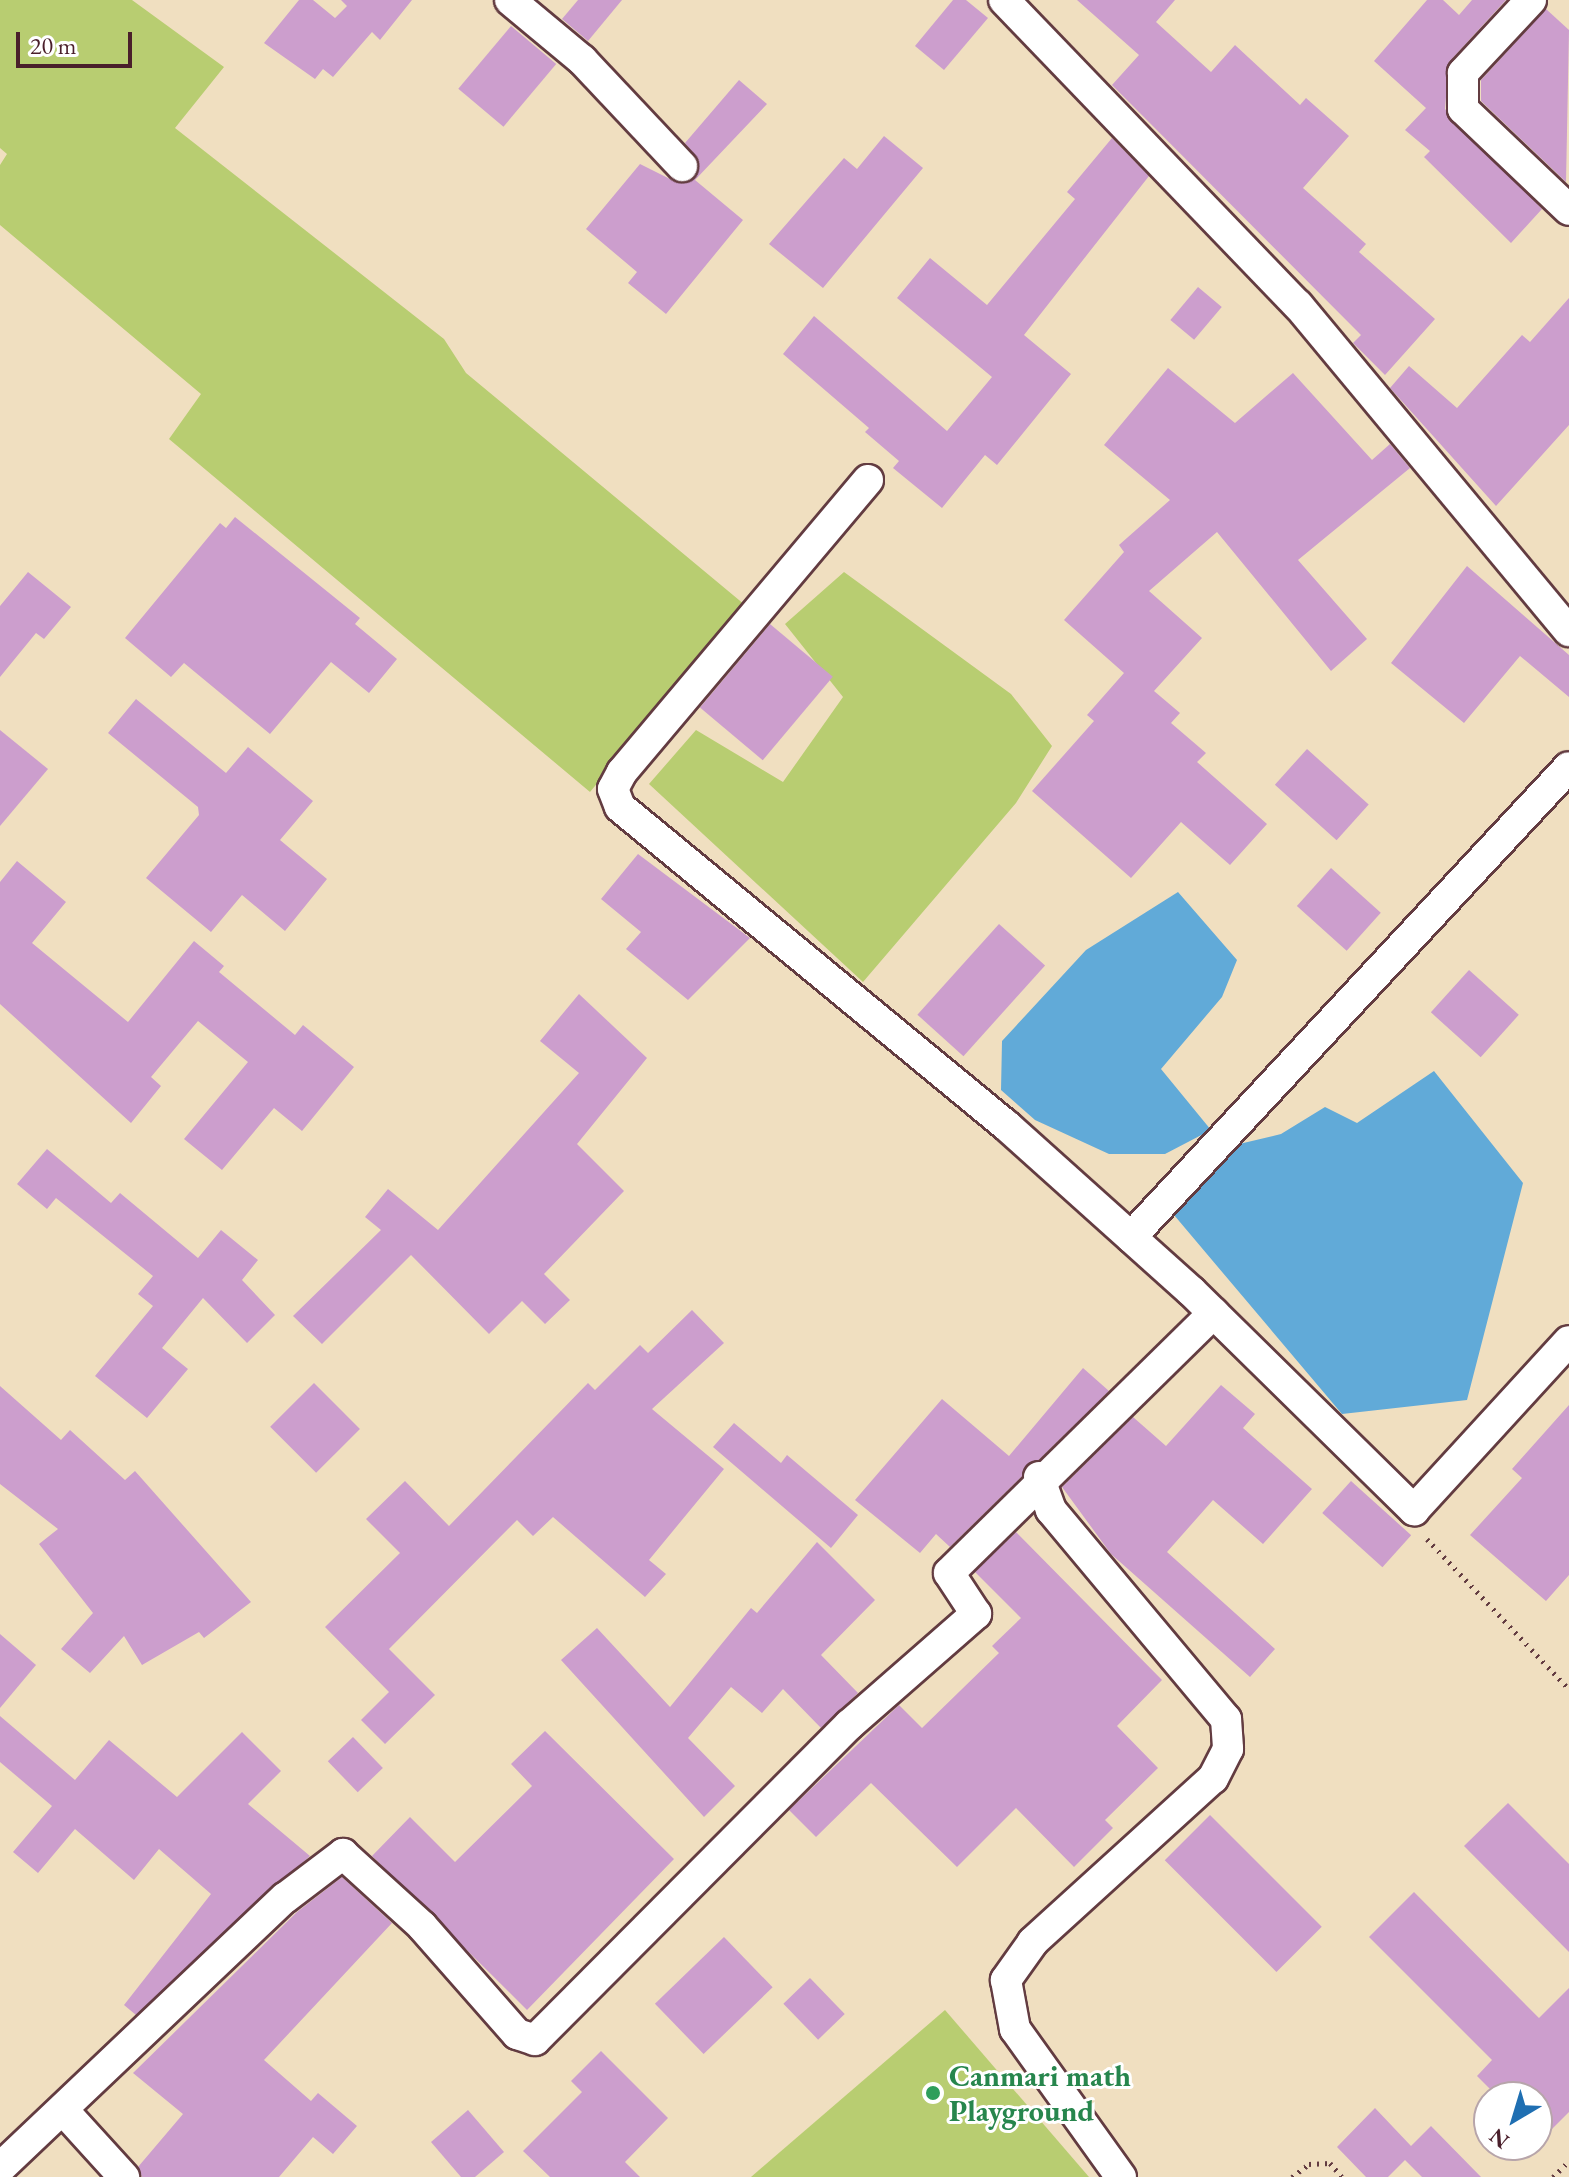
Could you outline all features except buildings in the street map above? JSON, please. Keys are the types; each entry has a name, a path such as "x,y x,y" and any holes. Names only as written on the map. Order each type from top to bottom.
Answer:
{"street":[{"path":"510,0 582,60 682,166"},
{"path":"1004,0 1298,305 1569,631"},
{"path":"1531,0 1463,73 1463,109 1569,210"},
{"path":"868,480 613,789 631,820 1007,1126 1214,1313 1414,1510 1569,1341"},
{"path":"1131,1237 1569,767"},
{"path":"0,2168 285,1898 343,1854 422,1926 517,2034 535,2040 826,1746 976,1614 949,1573 1039,1477 1214,1313"},
{"path":"1039,1477 1051,1510 1226,1719 1228,1749 1213,1778 1033,1942 1006,1980 1015,2029 1121,2177"},
{"path":"63,2110 124,2177"}],"path":[{"path":"1414,1510 1429,1542 1569,1689"},
{"path":"1553,2177 1569,2161"},
{"path":"1292,2177 1309,2164 1330,2163 1342,2177"}],"green space":[{"path":"0,0 132,0 224,67 175,128 444,339 466,373 745,605 590,792 169,439 201,394 0,225 0,165 7,154 0,148"},
{"path":"844,572 1011,694 1052,746 1016,803 863,982 649,784 696,730 783,782 843,697 785,624"},
{"name":"Canmari math Playground","path":"945,2010 1089,2177 751,2177"}],"water":[{"path":"1178,892 1237,960 1222,997 1161,1069 1211,1130 1165,1154 1109,1154 1035,1120 1001,1090 1002,1041 1086,950"},
{"path":"1434,1071 1523,1183 1467,1400 1342,1414 1174,1215 1184,1173 1235,1145 1281,1134 1325,1107 1357,1123"}],"place":[{"name":"Canmari math Playground","path":"933,2093"}]}
